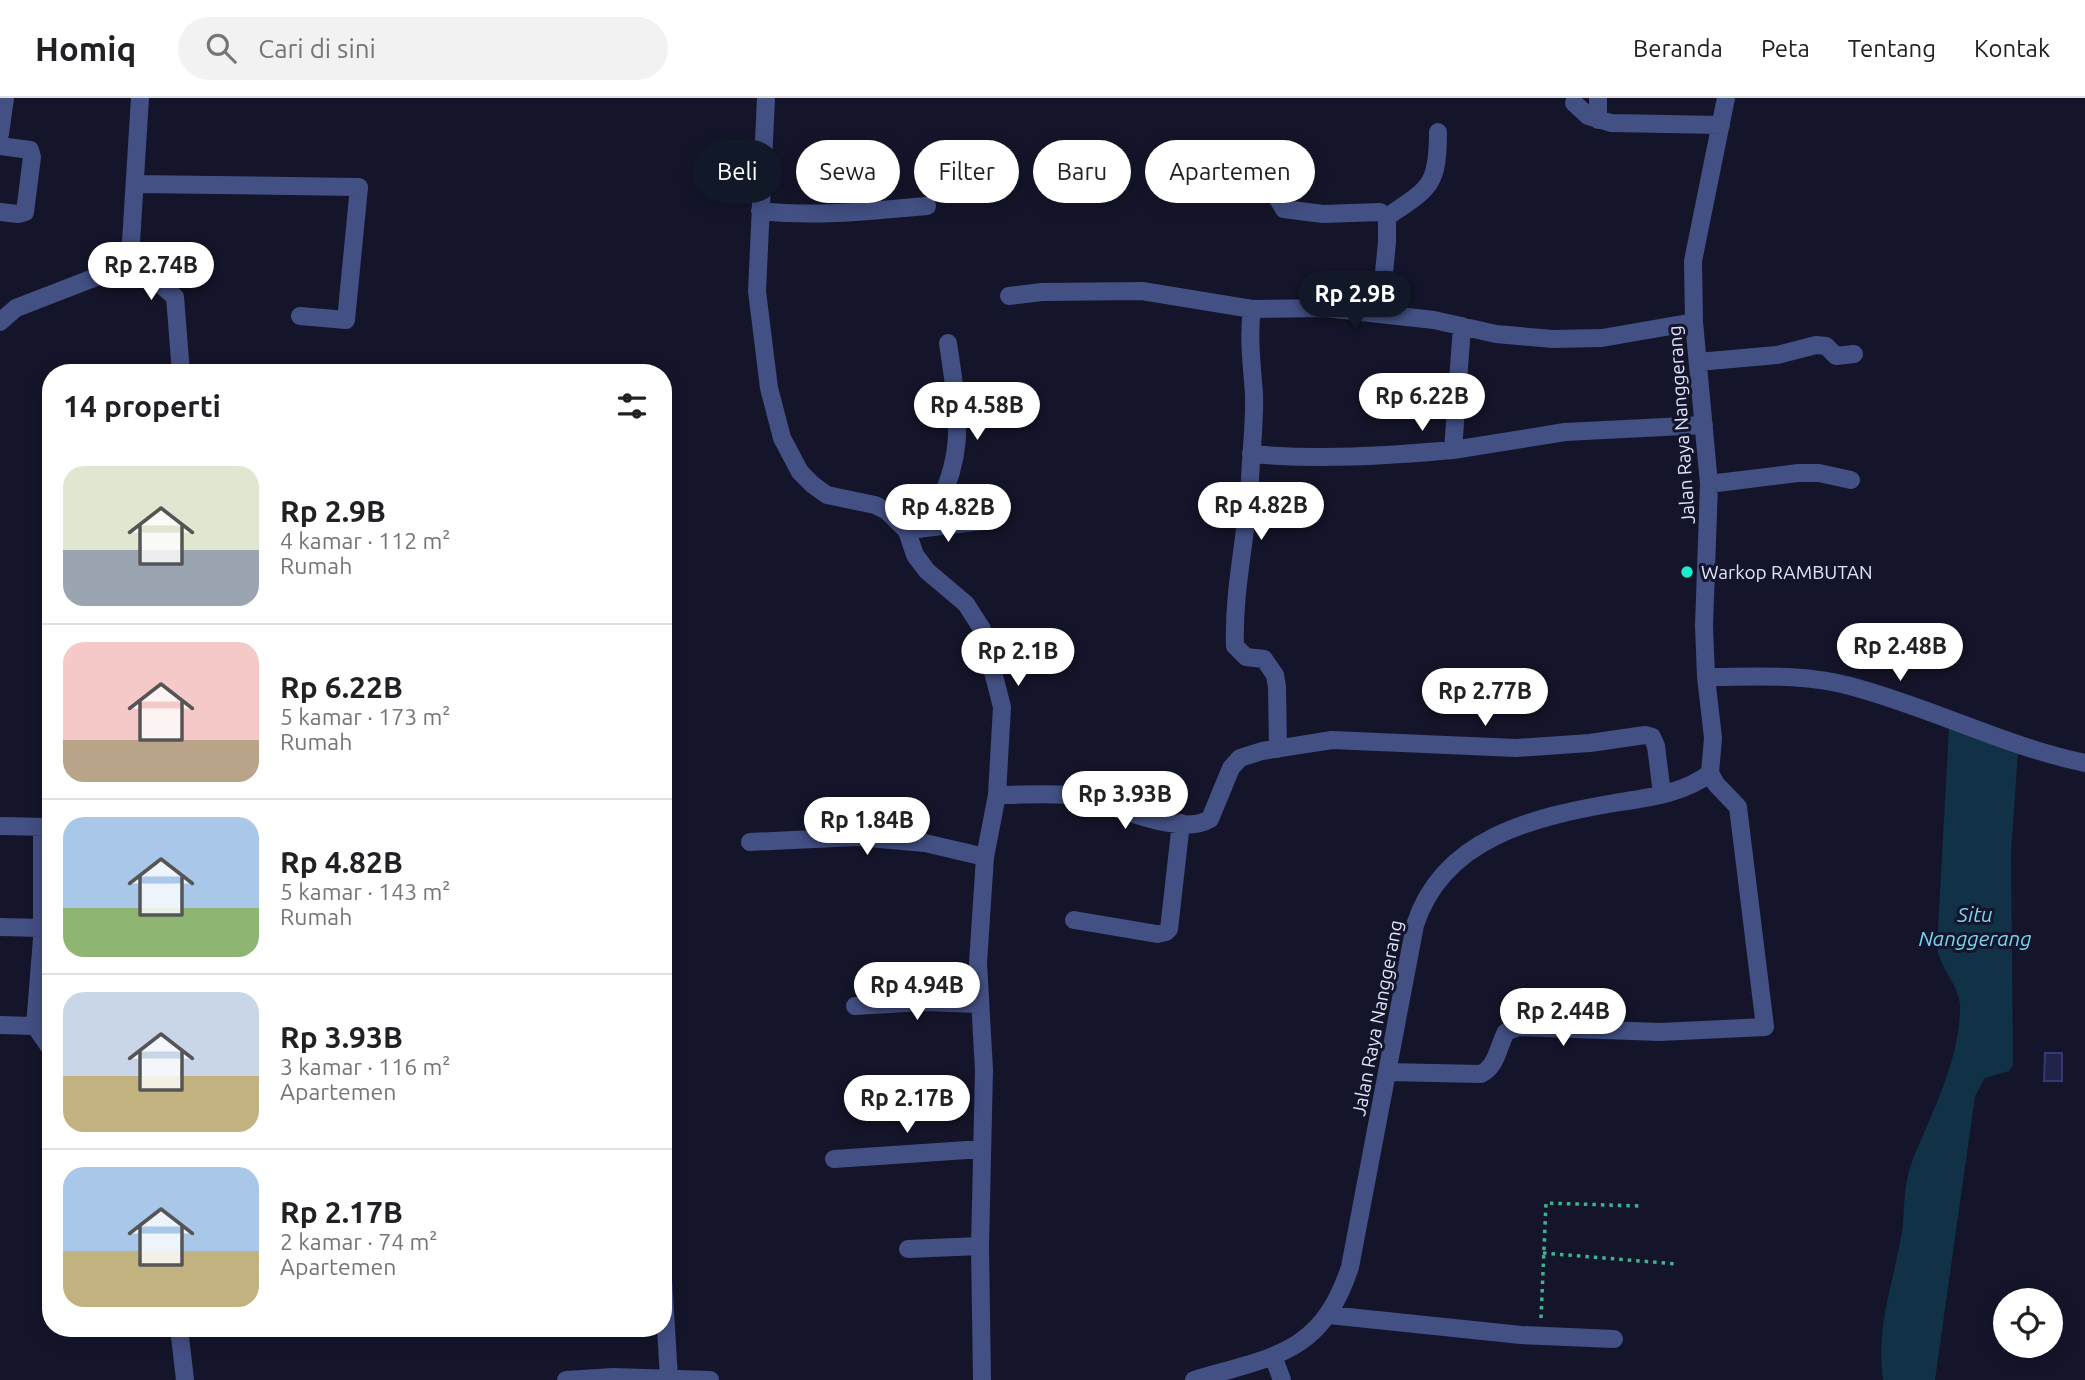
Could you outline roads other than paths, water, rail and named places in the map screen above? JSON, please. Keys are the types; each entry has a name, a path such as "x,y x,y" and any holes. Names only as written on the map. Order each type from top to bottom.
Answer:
{"street":[{"path":"0,134 5,98"},
{"path":"140,98 131,242 135,262 175,298 180,364"},
{"path":"766,98 757,291 769,387 782,438 800,472 813,485 827,495 875,505 887,511 907,531 915,555 928,571 966,604 982,629 1002,707 997,795 985,857 978,963 978,1004 984,1070 980,1246 982,1380"},
{"path":"1598,98 1598,120"},
{"name":"Jalan Raya Nanggerang","path":"1194,1380 1273,1356 1306,1339 1329,1315 1341,1293 1350,1267 1415,925 1422,904 1446,870 1490,840 1538,818 1685,788 1710,773 1713,738 1704,626 1709,484 1694,322 1693,261 1726,98"},
{"path":"1574,103 1598,120 1611,123 1721,125"},
{"path":"1387,218 1425,191 1433,181 1438,154 1438,132"},
{"path":"0,146 30,150 32,156 25,212 0,212"},
{"path":"135,184 359,187 346,320 300,316"},
{"path":"1280,203 1284,209 1323,214 1380,212 1387,218 1380,314"},
{"path":"761,211 792,214 842,213 927,206"},
{"path":"0,322 16,308 135,262"},
{"path":"1009,296 1065,291 1142,291 1252,309 1325,308 1462,326 1496,334 1575,340 1694,322"},
{"path":"1252,309 1248,333 1254,395 1251,454 1234,614 1235,646 1246,657 1264,659 1275,675 1278,749"},
{"path":"1452,450 1462,326"},
{"path":"926,527 950,482 958,441 959,414 948,343"},
{"path":"1698,362 1777,355 1816,345 1826,346 1836,356 1854,354"},
{"path":"1251,454 1302,459 1452,450 1565,432 1704,425"},
{"path":"1709,484 1798,473 1819,473 1851,480"},
{"path":"907,531 983,521"},
{"path":"1706,677 1797,676 1850,686 1998,737 2085,763"},
{"path":"997,795 1067,795 1169,822 1195,824 1210,819 1225,781 1240,758 1278,749 1332,740 1516,748 1590,743 1644,735 1652,737 1656,747 1661,794"},
{"path":"1387,1072 1481,1074 1489,1070 1494,1062 1506,1032 1518,1027 1660,1032 1765,1027 1738,807 1716,784 1710,773"},
{"path":"1074,919 1157,934 1166,932 1169,929 1181,823"},
{"path":"0,826 42,827"},
{"path":"750,842 857,837 925,843 985,857"},
{"path":"0,926 42,928 35,1026 42,1036"},
{"path":"855,1006 923,1002 978,1004"},
{"path":"0,1025 35,1026"},
{"path":"834,1159 982,1149"},
{"path":"908,1249 980,1246"},
{"path":"1329,1315 1521,1335 1614,1339"},
{"path":"180,1337 185,1380"},
{"path":"667,1337 669,1378"},
{"path":"1273,1356 1282,1380"},
{"path":"566,1380 710,1380"}],"water":[{"name":"Situ Nanggerang","path":"1949,728 2018,751 2011,853 2013,1065 2009,1071 1985,1078 1975,1096 1935,1380 1883,1380 1881,1359 1886,1304 1902,1232 1907,1177 1951,1064 1959,1025 1959,999 1937,947"}],"place":[{"name":"Warkop RAMBUTAN","path":"1687,572"}]}
